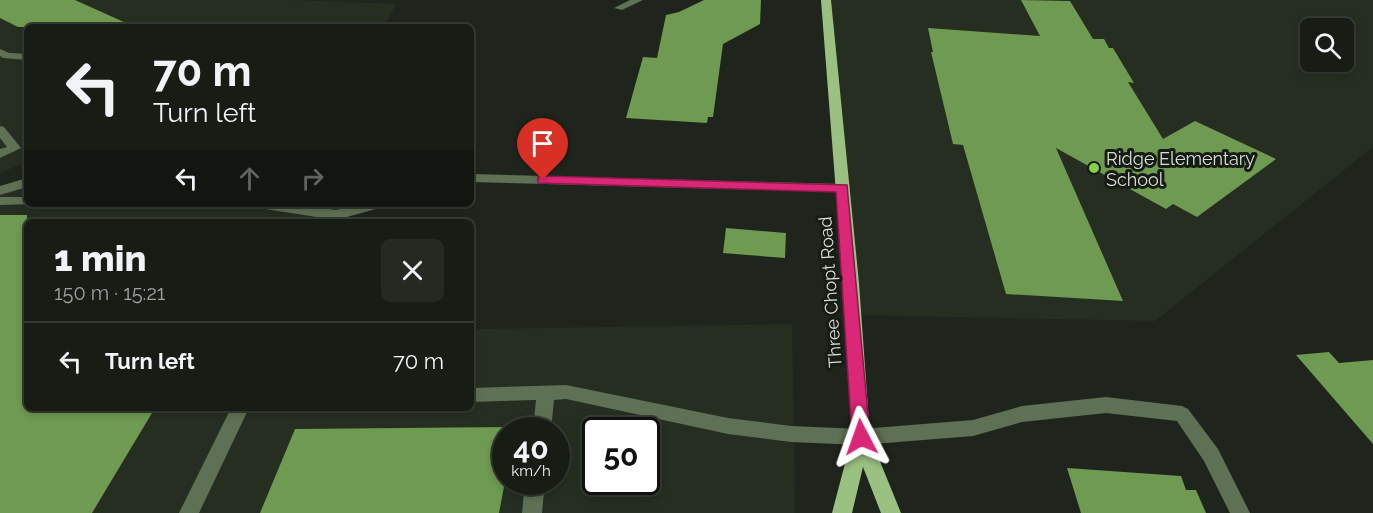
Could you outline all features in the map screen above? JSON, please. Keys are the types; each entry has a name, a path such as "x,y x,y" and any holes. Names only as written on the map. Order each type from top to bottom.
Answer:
{"main road":[{"name":"Three Chopt Road","path":"826,0 861,437 891,513"},
{"name":"Three Chopt Road","path":"842,513 861,437"}],"street":[{"path":"618,8 638,0"},
{"path":"1,53 7,56 24,57"},
{"path":"0,130 15,148 0,154"},
{"path":"474,179 842,188"},
{"path":"0,190 24,183"},
{"path":"0,201 24,201"},
{"path":"282,207 336,214 365,207"},
{"path":"474,395 566,392 728,426 791,434 861,437 973,428 1022,414 1106,405 1182,414 1211,455 1240,513"},
{"path":"543,417 546,393"},
{"path":"189,513 239,411"},
{"path":"532,513 534,495"}],"shaded area":[{"path":"0,0 295,0 396,4 386,24 24,24 24,163 0,173"},
{"name":"Ridge Elementary School","path":"826,0 1373,0 1373,147 1155,321 853,315"},
{"path":"24,183 24,207 320,207 314,219 24,219 24,411 474,411 474,329 792,324 795,513 0,513 0,187"}],"building":[{"path":"0,0 75,0 128,24 24,24 24,27 18,27 0,18"},
{"path":"704,0 761,0 760,24 723,44 713,117 708,117 707,123 626,118 643,57 657,58 666,15 679,12"},
{"path":"1021,0 1070,1 1093,39 1104,39 1109,48 1113,48 1134,83 1128,82 1163,139 1195,121 1276,159 1197,217 1173,204 1166,209 1056,148 1123,301 1006,294 963,145 953,144 931,52 933,52 928,28 1040,36"},
{"path":"0,215 27,215 27,219 24,219 24,411 153,411 92,513 0,513"},
{"path":"726,228 786,233 785,258 723,253"},
{"path":"1329,352 1339,363 1373,360 1373,444 1296,355"},
{"path":"492,427 492,495 502,495 499,513 260,513 295,429"},
{"path":"1067,468 1181,476 1186,490 1196,490 1206,513 1081,513"}],"place":[{"name":"Ridge Elementary School","path":"1094,168"}],"route":[{"path":"543,180 842,188 861,437"}]}
